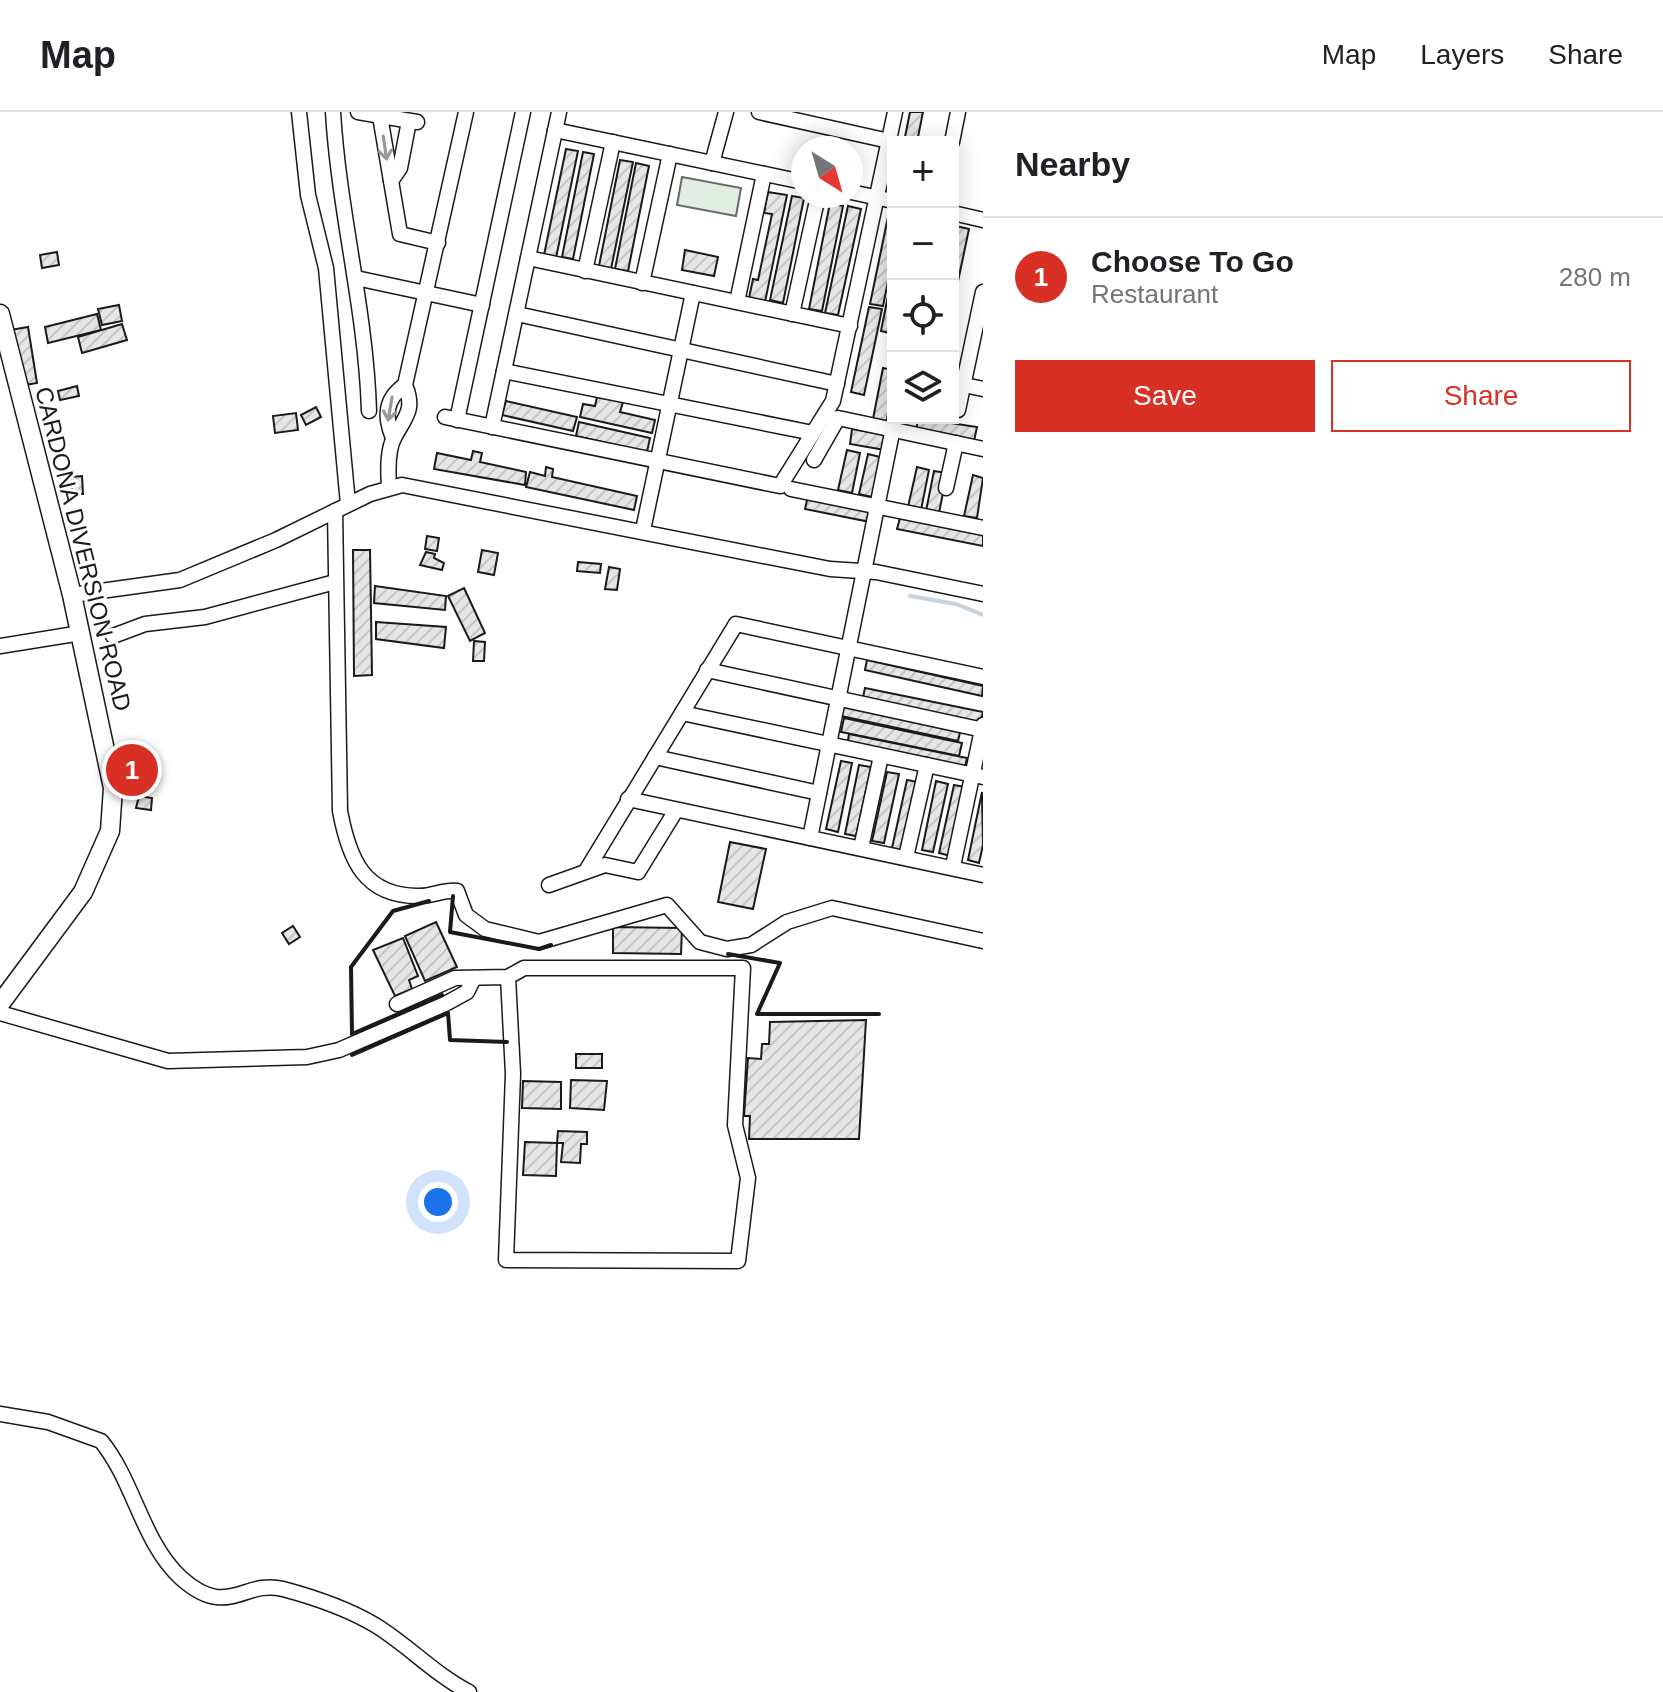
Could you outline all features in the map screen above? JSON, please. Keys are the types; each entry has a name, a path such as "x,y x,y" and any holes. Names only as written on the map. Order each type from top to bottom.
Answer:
{"main road":[{"name":"CARDONA DIVERSION ROAD","path":"0,314 72,595 113,788 110,831 83,892 0,1004"}],"street":[{"path":"299,112 308,195 326,268 341,508 335,582 340,811 353,857 367,879 401,896 457,891 466,915 485,929 539,942 667,905 700,942 727,949 751,945 787,922 832,908 983,941"},
{"path":"333,112 341,206 356,278 367,357 369,411"},
{"path":"358,112 413,122 400,168 391,181"},
{"path":"393,438 409,414 411,403 405,385 466,112"},
{"path":"523,112 482,305 451,419 780,486 833,401 887,150"},
{"path":"492,427 559,112"},
{"path":"712,163 726,112"},
{"path":"759,112 887,141"},
{"path":"890,136 895,112"},
{"path":"953,136 958,112"},
{"path":"380,116 400,234 438,243"},
{"path":"555,130 791,180"},
{"path":"585,271 613,142"},
{"path":"642,283 670,154"},
{"path":"737,302 764,174"},
{"path":"863,195 887,200"},
{"path":"792,314 815,208"},
{"path":"959,214 983,220"},
{"path":"528,258 850,326"},
{"path":"356,278 482,305"},
{"path":"959,406 979,333 983,292"},
{"path":"643,530 693,293"},
{"path":"517,314 837,384"},
{"path":"504,371 813,433"},
{"path":"389,486 393,438 388,425 388,406 393,393 405,385"},
{"path":"964,385 983,389"},
{"path":"814,460 838,418 887,423"},
{"path":"810,838 894,424 983,449"},
{"path":"946,488 956,443"},
{"path":"72,595 180,580 389,486 416,486 983,594"},
{"path":"791,489 983,528"},
{"path":"113,636 145,624 205,617 335,582"},
{"path":"586,871 736,624 983,677"},
{"path":"0,646 81,633"},
{"path":"707,670 838,700 983,728 978,776 953,866"},
{"path":"682,713 978,776"},
{"path":"861,848 881,756"},
{"path":"655,757 819,793"},
{"path":"906,857 927,765"},
{"path":"628,799 675,812 953,866 983,875"},
{"path":"549,885 615,864 638,872 675,812"},
{"path":"397,1004 455,978 508,977 524,968 743,968 735,1125 748,1178 738,1261 506,1260 513,1074 508,977"},
{"path":"0,1013 168,1061 307,1057 339,1050 454,1000 467,992 473,980"},
{"path":"0,1414 48,1422 101,1441 163,1557 180,1577 204,1594 232,1598 271,1587 306,1596 375,1625 443,1679 469,1692"}],"green space":[{"path":"682,177 741,188 736,216 677,205"}],"building":[{"path":"910,112 923,112 918,136 905,136"},
{"path":"566,149 578,151 556,258 544,255"},
{"path":"583,152 594,154 573,259 562,257"},
{"path":"620,160 633,162 611,269 599,266"},
{"path":"636,163 649,166 628,271 615,269"},
{"path":"768,192 787,195 765,302 749,298 753,279 758,280 772,214 764,213"},
{"path":"791,201 791,208 802,208 783,303 770,300"},
{"path":"829,208 843,208 822,311 809,309"},
{"path":"848,208 861,209 838,315 825,313"},
{"path":"887,222 887,286 883,306 870,304"},
{"path":"959,227 969,229 959,276"},
{"path":"685,250 718,257 714,276 682,270"},
{"path":"57,252 59,265 42,268 40,255"},
{"path":"887,301 887,332 881,331"},
{"path":"119,305 122,321 102,325 98,309"},
{"path":"869,307 882,309 864,395 851,392"},
{"path":"97,314 101,330 48,343 45,327"},
{"path":"122,324 127,340 82,353 78,337"},
{"path":"28,327 37,383 19,386 10,330"},
{"path":"883,368 887,369 887,421 873,419"},
{"path":"77,386 79,396 60,400 58,391"},
{"path":"597,397 623,402 620,412 655,420 652,433 580,417 583,404 595,406"},
{"path":"506,401 577,417 573,431 502,415"},
{"path":"316,407 321,417 306,425 301,415"},
{"path":"296,413 298,430 275,433 273,416"},
{"path":"579,422 650,438 647,452 576,436"},
{"path":"917,424 977,427 974,441 916,432"},
{"path":"852,429 887,435 885,450 850,444"},
{"path":"847,450 860,453 852,493 838,490"},
{"path":"473,451 482,453 480,462 526,472 525,485 434,469 437,453 471,460"},
{"path":"868,454 880,457 872,497 859,494"},
{"path":"546,467 553,469 552,477 637,496 634,510 526,487 530,472 545,476"},
{"path":"917,467 929,470 921,510 908,507"},
{"path":"934,471 947,473 939,513 926,511"},
{"path":"973,475 983,478 977,518 964,516"},
{"path":"82,476 83,494 72,494 71,477"},
{"path":"808,496 872,509 870,522 805,509"},
{"path":"900,518 983,535 983,546 897,529"},
{"path":"427,536 439,538 437,551 425,549"},
{"path":"353,550 370,550 372,675 354,676"},
{"path":"482,550 498,553 494,575 478,572"},
{"path":"426,552 435,554 434,558 444,563 442,570 420,565"},
{"path":"578,562 601,564 600,573 577,571"},
{"path":"609,567 620,569 617,590 605,589"},
{"path":"375,586 446,596 445,610 374,603"},
{"path":"464,588 485,633 470,641 448,596"},
{"path":"376,622 446,627 444,648 376,639"},
{"path":"474,641 485,642 484,661 473,661"},
{"path":"867,660 983,686 982,696 865,670"},
{"path":"865,688 983,712 980,726 862,702"},
{"path":"844,703 961,728 958,741 841,716"},
{"path":"844,718 962,743 959,756 841,732"},
{"path":"849,734 967,758 964,771 847,747"},
{"path":"841,761 852,763 838,832 826,829"},
{"path":"859,765 871,767 856,836 845,834"},
{"path":"887,772 899,774 884,843 872,841"},
{"path":"907,780 918,782 904,851 892,848"},
{"path":"936,781 948,784 933,852 922,850"},
{"path":"954,785 965,787 951,856 939,853"},
{"path":"982,792 983,845 979,863 968,860"},
{"path":"139,796 152,798 151,810 136,808"},
{"path":"730,842 766,849 753,909 718,902"},
{"path":"436,922 457,967 425,981 405,936"},
{"path":"293,926 300,937 289,944 282,933"},
{"path":"613,927 682,928 681,954 613,953"},
{"path":"403,938 418,976 409,980 412,989 395,996 373,950"},
{"path":"866,1020 859,1139 749,1139 750,1116 744,1116 748,1058 761,1059 762,1044 769,1044 770,1022"},
{"path":"576,1054 602,1054 602,1068 576,1068"},
{"path":"571,1080 607,1081 604,1110 570,1108"},
{"path":"523,1081 561,1082 561,1109 522,1108"},
{"path":"558,1131 587,1132 587,1144 581,1144 580,1163 561,1162 563,1143 557,1143"},
{"path":"525,1142 557,1143 556,1176 523,1175"}],"waterway":[{"path":"910,596 956,604 983,615"}],"wall":[{"path":"453,896 450,932 539,949 551,945"},
{"path":"429,901 393,911 351,967 352,1034 442,995"},
{"path":"728,954 780,963 757,1014 879,1014"},
{"path":"352,1055 448,1013 450,1040 507,1042"}],"place":[{"name":"Choose To Go","path":"132,770"}]}
